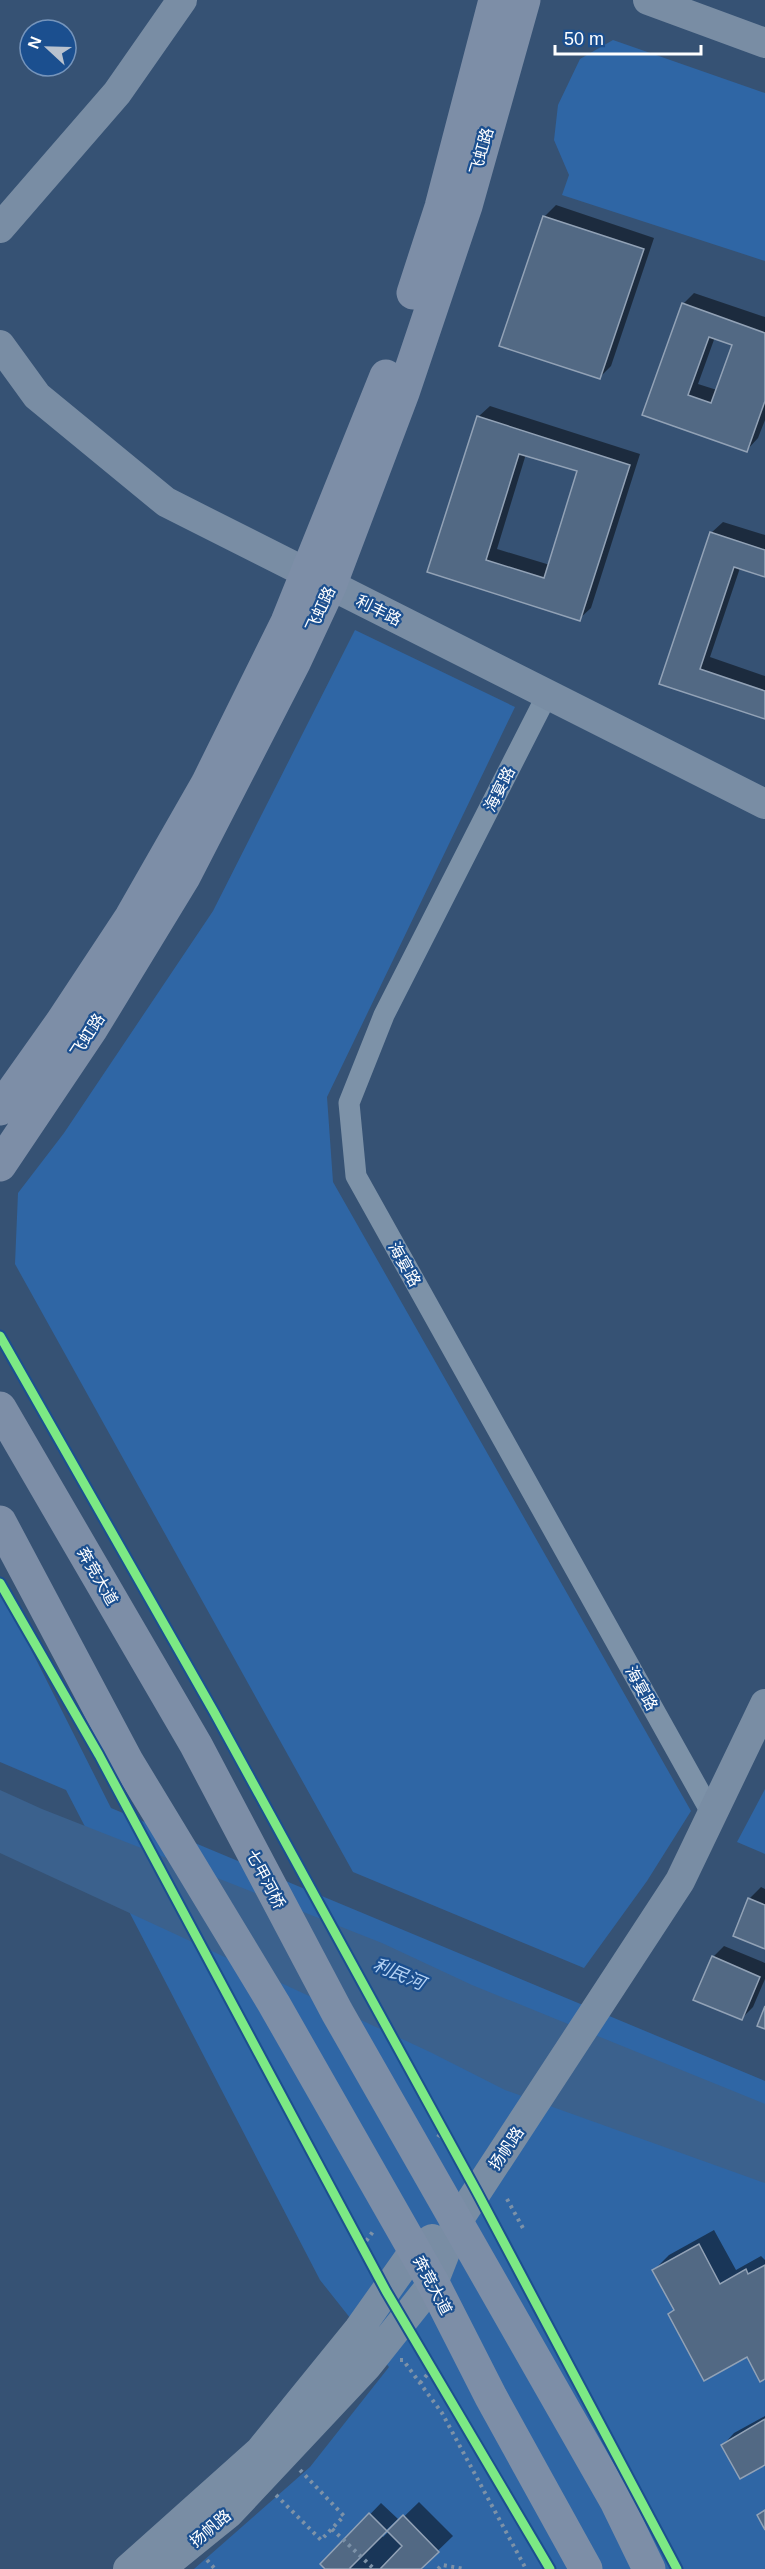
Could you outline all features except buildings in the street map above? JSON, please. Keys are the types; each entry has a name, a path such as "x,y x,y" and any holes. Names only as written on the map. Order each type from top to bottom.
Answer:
{"main road":[{"name":"飞虹路","path":"0,1165 92,1028 184,877 294,663 319,579 441,207 495,0"},
{"name":"飞虹路","path":"0,1109 61,1023 130,917 207,784 287,622 319,579 403,393 466,206 524,0"},
{"name":"奔竞大道","path":"0,1408 196,1745"},
{"name":"奔竞大道","path":"0,1522 127,1761 274,2004 433,2283 491,2397 586,2569"},
{"name":"七甲河桥","path":"196,1745 337,2012 457,2222"},
{"path":"457,2222 616,2501 648,2569"}],"street":[{"path":"0,228 117,93 182,0"},
{"path":"648,0 765,43"},
{"name":"利丰路","path":"0,345 37,396 166,502 765,804"},
{"name":"海宴路","path":"548,693 384,1015 349,1103 356,1176 712,1814"},
{"name":"扬帆路","path":"160,2569 229,2513 367,2366 433,2283 457,2222 680,1881 765,1704"},
{"path":"128,2569 260,2451 360,2329 414,2251 457,2222"}],"path":[{"path":"437,2119 448,2140"},
{"path":"507,2199 524,2230"},
{"path":"357,2236 367,2256"},
{"path":"391,2361 403,2360 442,2413 526,2569"},
{"path":"426,2360 438,2379"},
{"path":"420,2383 432,2369"},
{"path":"269,2489 321,2540 332,2529 344,2516 294,2463"},
{"path":"332,2529 374,2569"},
{"path":"438,2569 442,2565 465,2569"}],"shaded area":[{"path":"613,40 765,93 765,261 562,195 569,175 554,140 558,105 580,59"},
{"path":"355,630 515,707 327,1097 333,1182 691,1811 647,1881 584,1968 353,1872 15,1264 18,1193 64,1133 213,911"},
{"path":"0,1588 111,1808 765,2081 765,2569 194,2569 310,2467 389,2367 320,2280 66,1790 0,1762"},
{"path":"765,1789 765,1854 737,1842"}],"water":[{"name":"利民河","path":"0,1790 42,1809 382,1943 472,1985 765,2104 765,2183 505,2090 430,2052 0,1853"}],"cycle path":[{"path":"0,1336 214,1712 477,2192 677,2569"},
{"path":"0,1583 99,1755 386,2291 550,2569"}]}
